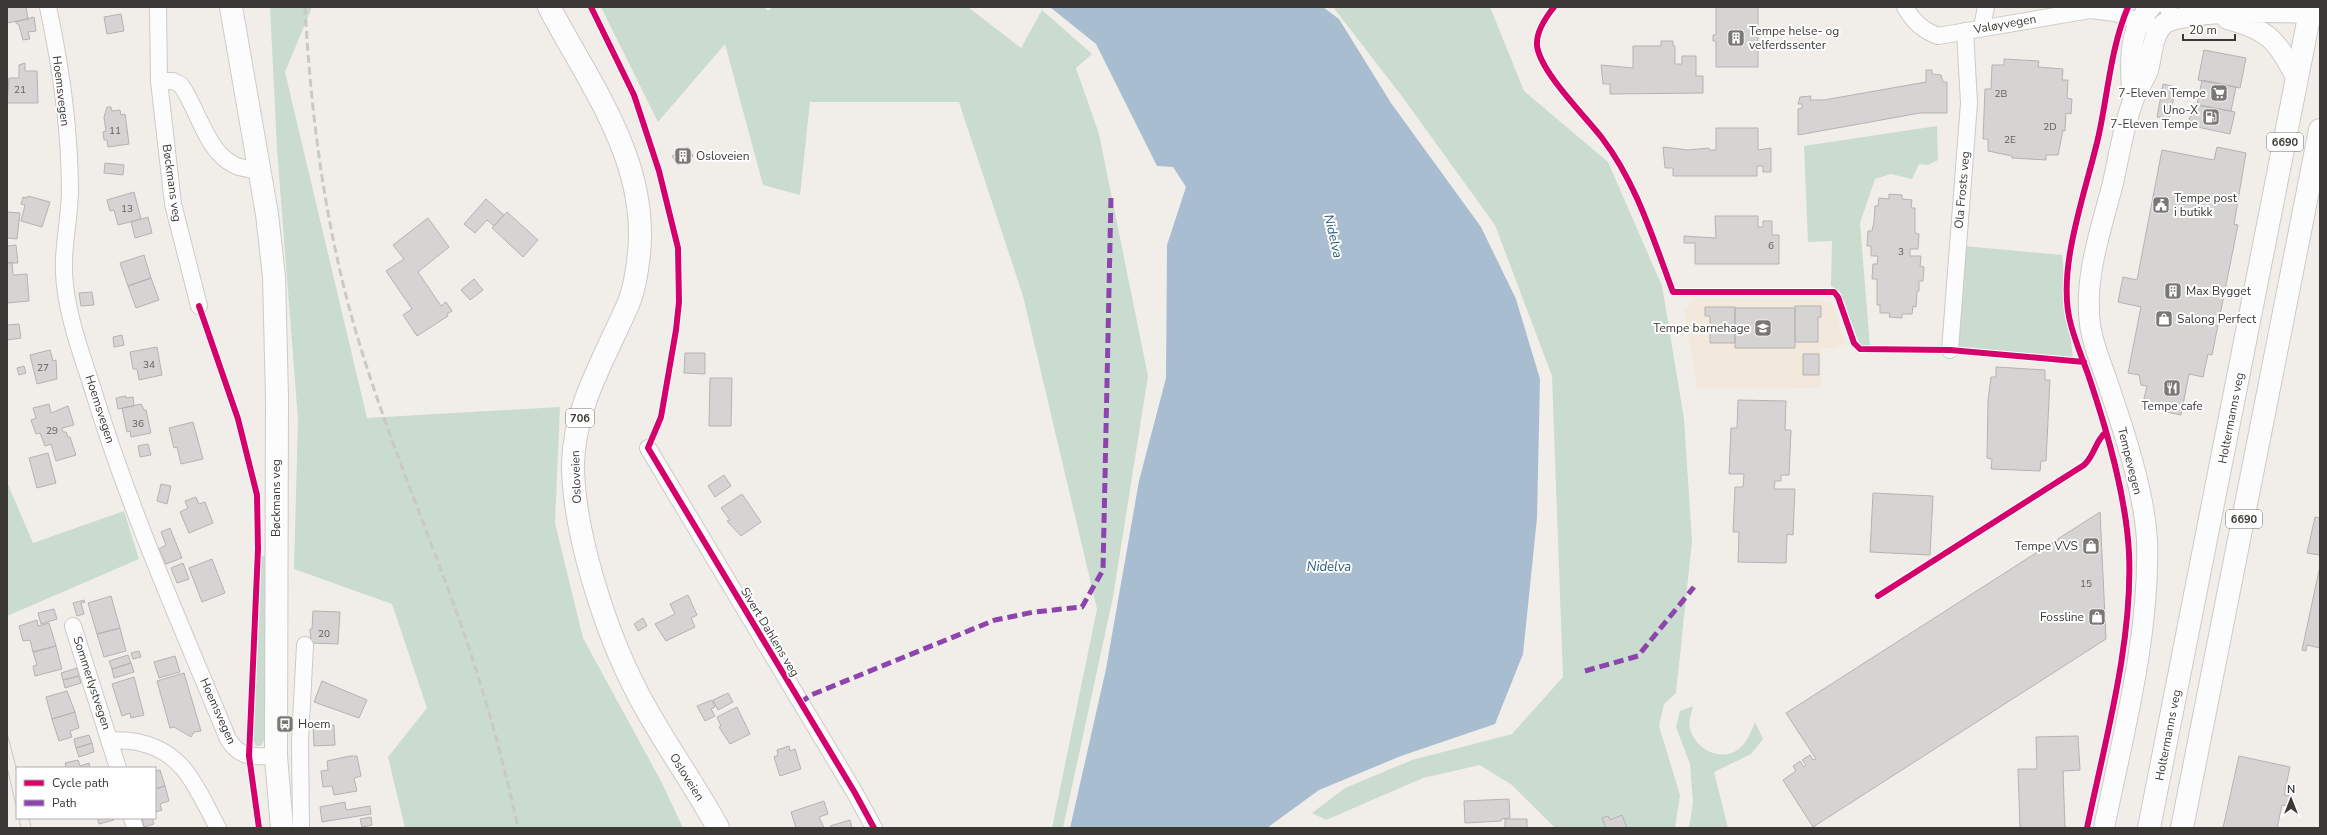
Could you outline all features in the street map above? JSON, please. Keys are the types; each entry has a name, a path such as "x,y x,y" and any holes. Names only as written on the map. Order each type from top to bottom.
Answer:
{"main road":[{"name":"Bøckmans veg","path":"231,7 260,169 271,244 276,313 276,756 282,828"},
{"name":"Osloveien","path":"549,7 616,130 628,157 636,186 640,216 640,247 636,277 628,306 593,381 577,428 573,464 578,516 591,572 605,617 623,662 668,747 718,828"},
{"name":"Holtermanns veg","path":"2150,828 2297,79 2314,12"},
{"name":"6690","path":"2182,828 2320,130"}],"street":[{"name":"Hoemsvegen","path":"48,7 55,40 66,126 70,194 64,252 65,285 72,320 104,425 143,532 228,739 237,751 242,754 276,756"},
{"name":"Bøckmans veg","path":"158,7 159,81 173,204 199,306"},
{"name":"Valøyvegen","path":"1905,7 1912,20 1926,31 1938,36 1982,27 2090,10 2145,14 2166,18"},
{"path":"1982,27 1986,7"},
{"path":"2133,100 2147,73 2166,18 2189,15 2314,12"},
{"path":"2133,100 2129,68 2145,14"},
{"path":"2211,15 2255,28 2269,36 2281,48 2297,79"},
{"name":"Ola Frosts veg","path":"1950,350 1969,103 1965,31"},
{"path":"159,81 173,81 181,85 220,157 239,168 249,170 260,169"},
{"name":"Tempevegen","path":"2104,828 2138,653 2148,582 2146,535 2139,493 2125,436 2090,328 2089,289 2094,255 2133,100"},
{"name":"Sivert Dahlens veg","path":"648,448 874,828"},
{"name":"Sommerlystvegen","path":"73,626 111,740 118,767"},
{"path":"301,828 300,741 305,645"},
{"name":"Sommerlystvegen","path":"111,740 140,742 161,749 172,756 187,771 218,828"},
{"path":"282,828 293,828"}],"shaded area":[{"name":"Tempe barnehage","path":"1694,298 1819,299 1833,304 1846,345 1838,345 1838,348 1821,348 1821,388 1697,389 1684,311"}],"green space":[{"path":"270,7 312,7 285,72 367,418 560,407 555,523 583,638 662,783 683,828 405,828 388,757 427,708 392,604 294,569 298,420 277,149"},
{"path":"601,7 764,7 768,11 773,7 968,7 1021,48 1042,10 1092,54 1076,68 1099,134 1148,376 1113,597 1063,828 1052,828 1097,609 1023,296 959,102 810,102 800,195 763,185 725,44 658,122"},
{"path":"1333,7 1490,7 1524,91 1608,162 1662,286 1684,419 1692,541 1676,693 1664,704 1659,726 1680,795 1675,828 1555,828 1512,785 1480,765 1423,778 1326,820 1312,813 1345,788 1412,760 1512,734 1563,677 1552,376 1495,225 1401,95"},
{"path":"1937,126 1938,160 1928,165 1919,164 1912,179 1891,174 1875,179 1860,223 1870,347 1860,345 1840,292 1831,286 1832,241 1808,242 1804,146"},
{"path":"1964,246 2062,255 2073,359 1953,352"},
{"path":"7,482 33,543 124,511 139,559 7,616"},
{"path":"261,556 266,556 265,737 262,745 256,746 253,739 253,704"},
{"path":"1693,706 1689,722 1692,735 1702,747 1709,751 1716,754 1724,754 1732,753 1739,749 1747,740 1755,722 1763,739 1751,754 1714,772 1728,828 1689,828 1693,803 1690,764 1676,727 1680,711"}],"water":[{"name":"Nidelva","path":"1050,7 1323,7 1339,19 1391,103 1481,227 1516,299 1540,379 1537,518 1523,654 1495,724 1401,756 1319,790 1267,828 1070,828 1106,669 1139,481 1166,378 1167,245 1186,187 1173,167 1157,166 1096,44"}],"building":[{"path":"7,7 26,7 28,19 7,23"},
{"name":"Tempe helse- og velferdssenter","path":"1716,7 1758,7 1758,67 1716,67 1716,41 1713,41 1713,35 1716,35"},
{"path":"121,14 124,31 107,34 104,17"},
{"path":"34,17 36,31 28,32 30,39 23,40 19,25 15,22"},
{"path":"1661,41 1673,41 1673,46 1675,46 1675,64 1682,64 1682,56 1696,56 1696,76 1703,76 1703,93 1610,94 1610,84 1603,84 1601,65 1633,68 1633,46 1661,46"},
{"path":"2204,50 2246,58 2240,88 2198,80"},
{"path":"2004,59 2039,61 2038,67 2063,69 2062,80 2068,80 2067,98 2072,99 2071,114 2066,113 2065,131 2063,130 2058,155 2046,155 2046,160 2012,158 2012,156 1988,151 1988,139 1983,139 1985,89 1991,89 1992,65 2004,65"},
{"path":"25,63 25,71 37,71 38,103 7,103 9,78 19,78 19,65"},
{"path":"1926,70 1932,70 1932,74 1941,75 1943,82 1947,82 1947,113 1920,113 1798,135 1798,109 1802,108 1802,104 1798,104 1800,97 1811,96 1810,100 1824,100 1926,82"},
{"path":"2202,80 2236,87 2231,111 2197,105"},
{"path":"2163,84 2176,87 2169,119 2157,117"},
{"path":"2193,104 2235,112 2230,134 2188,125"},
{"path":"107,107 111,107 112,111 120,110 121,115 125,114 129,144 108,147 107,140 104,140 103,132 106,131 104,117"},
{"path":"1716,128 1758,128 1758,150 1771,148 1771,172 1763,172 1763,166 1757,166 1757,176 1673,176 1673,168 1665,168 1663,147 1688,150 1709,148 1709,150 1716,150"},
{"name":"Osloveien","path":"688,147 693,156 678,165 672,156"},
{"name":"Max Bygget","path":"2217,147 2246,153 2234,224 2238,225 2212,355 2208,354 2203,377 2189,374 2181,415 2142,407 2147,386 2141,385 2139,375 2128,373 2141,307 2118,302 2123,277 2137,280 2162,150 2214,160"},
{"path":"105,163 124,165 123,175 104,173"},
{"path":"134,192 141,219 118,225 114,210 110,211 107,200"},
{"path":"1889,194 1902,195 1902,199 1912,200 1911,208 1915,208 1915,233 1919,234 1918,249 1910,249 1910,256 1921,256 1920,266 1924,267 1923,281 1919,281 1919,291 1917,291 1916,307 1913,306 1912,314 1902,314 1902,318 1889,317 1890,313 1880,313 1880,305 1877,305 1877,279 1872,279 1873,264 1877,264 1878,256 1871,256 1871,246 1867,246 1868,231 1872,231 1874,222 1875,206 1878,206 1879,198 1889,199"},
{"path":"28,196 50,202 42,227 21,221 25,205 21,204 23,197 27,198"},
{"path":"486,199 504,215 494,226 487,220 475,233 464,224"},
{"path":"7,212 20,213 17,239 7,238"},
{"path":"507,212 538,240 523,257 492,228"},
{"path":"1715,216 1758,216 1758,227 1763,227 1763,221 1772,221 1772,235 1779,235 1779,264 1695,264 1695,243 1684,243 1684,236 1716,238"},
{"path":"148,217 152,233 135,238 131,222"},
{"path":"428,218 449,247 418,272 441,306 446,302 452,311 447,314 448,316 417,336 403,315 412,309 386,271 404,259 393,245"},
{"path":"16,245 18,263 7,263 7,246"},
{"path":"144,255 151,278 128,286 120,263"},
{"path":"12,262 13,275 27,274 29,301 7,303 7,263"},
{"path":"151,278 159,300 136,308 128,286"},
{"path":"474,279 483,290 470,300 461,290"},
{"path":"92,292 94,305 81,306 79,293"},
{"path":"1795,306 1821,306 1821,317 1818,317 1818,342 1795,342"},
{"path":"1705,307 1735,307 1735,343 1710,343 1710,316 1705,316"},
{"path":"1735,308 1795,308 1795,348 1735,348"},
{"path":"19,324 21,338 7,340 7,325"},
{"path":"122,335 124,345 114,347 113,337"},
{"path":"157,347 162,375 139,380 137,369 133,369 130,352"},
{"path":"50,350 53,361 56,360 57,379 37,384 30,355"},
{"path":"685,353 705,353 705,374 684,373"},
{"path":"1803,354 1819,354 1819,375 1803,375"},
{"path":"24,366 26,373 19,375 17,368"},
{"path":"1996,367 2045,370 2045,380 2050,380 2046,461 2041,461 2040,471 1991,469 1992,459 1987,458 1988,401 1991,377 1996,377"},
{"path":"710,378 732,378 731,426 709,426"},
{"path":"126,396 126,398 133,397 134,406 118,409 116,398"},
{"path":"1738,400 1786,401 1785,430 1791,430 1789,475 1781,475 1781,481 1775,481 1774,489 1795,489 1793,535 1787,534 1786,563 1738,562 1739,532 1733,532 1735,487 1743,487 1744,474 1729,474 1731,428 1737,428"},
{"path":"49,404 51,413 68,406 74,425 62,428 63,432 66,432 68,437 70,437 76,455 56,461 51,444 45,446 40,433 36,434 31,420 36,418 33,408"},
{"path":"141,404 145,411 146,410 151,433 131,437 130,431 127,432 122,408"},
{"path":"193,422 203,459 181,464 177,447 174,448 169,428"},
{"path":"148,444 151,455 140,457 138,446"},
{"path":"48,453 56,483 37,488 29,458"},
{"path":"724,475 731,486 715,497 708,486"},
{"path":"161,484 171,486 167,504 157,501"},
{"path":"1873,493 1933,496 1930,555 1870,552"},
{"path":"742,494 761,522 741,536 727,521 730,520 721,508"},
{"path":"196,497 199,504 205,502 213,523 189,533 180,512 188,508 185,501"},
{"path":"2100,512 2106,639 1813,827 1783,780 1796,771 1793,766 1800,761 1804,767 1806,765 1802,760 1810,755 1813,760 1816,759 1786,713"},
{"path":"2315,517 2320,518 2320,555 2307,553"},
{"path":"170,528 182,558 166,564 159,549 166,545 161,532"},
{"path":"212,559 225,593 202,602 189,568"},
{"path":"183,563 189,579 177,583 171,568"},
{"path":"2320,566 2320,648 2307,645 2306,651 2302,650"},
{"path":"688,595 697,615 691,618 695,627 666,641 655,624 675,614 670,604"},
{"path":"111,596 120,628 97,634 88,603"},
{"path":"84,600 85,602 81,603 84,614 77,616 73,603"},
{"path":"54,609 57,619 41,624 38,613"},
{"path":"313,611 340,612 338,644 311,643 310,629 312,629"},
{"path":"643,618 647,626 638,631 634,624"},
{"path":"37,620 38,626 49,623 56,646 33,652 30,640 23,641 19,626"},
{"path":"120,628 126,651 104,657 97,634"},
{"path":"56,646 62,669 35,676 33,666 37,665 33,652"},
{"path":"139,651 141,657 133,659 131,653"},
{"path":"128,655 131,663 112,669 109,661"},
{"path":"175,656 180,672 159,678 154,662"},
{"path":"131,663 134,672 114,678 112,669"},
{"path":"77,668 79,676 63,680 61,673"},
{"path":"184,673 201,731 194,732 191,737 174,727 170,728 157,681"},
{"path":"79,676 81,683 65,688 63,680"},
{"path":"134,677 144,715 131,718 130,713 122,716 112,684"},
{"path":"322,681 367,700 359,718 314,702"},
{"path":"67,691 75,712 52,719 46,697"},
{"path":"728,693 733,702 718,710 713,700"},
{"path":"712,700 715,707 711,709 715,716 705,721 697,706"},
{"path":"737,707 750,734 730,744 719,727 721,726 717,717"},
{"path":"75,712 79,728 70,731 72,737 59,741 52,719"},
{"path":"334,725 335,745 314,746 313,726"},
{"path":"89,735 92,743 76,748 74,739"},
{"path":"2078,736 2080,770 2063,771 2065,828 2020,828 2018,769 2037,769 2036,737"},
{"path":"92,743 94,752 79,757 76,748"},
{"path":"789,746 790,751 795,749 801,769 780,776 774,757 778,755 777,750"},
{"path":"357,756 361,776 354,778 357,791 334,795 332,786 323,787 321,771 328,770 327,761"},
{"path":"2239,756 2290,767 2284,795 2291,796 2289,806 2282,805 2277,828 2223,828"},
{"path":"78,760 80,766 89,763 90,767 66,767 65,763"},
{"path":"160,770 165,786 156,789 156,771"},
{"path":"165,786 169,801 160,804 162,810 156,812 156,789"},
{"path":"1509,799 1510,818 1501,819 1501,821 1465,823 1464,801"},
{"path":"824,801 828,814 819,817 824,828 796,828 791,812"},
{"path":"345,802 346,810 370,806 371,814 322,822 320,807"},
{"path":"1622,815 1627,828 1606,828 1602,818 1608,816 1610,820"},
{"path":"371,817 372,825 362,827 360,819"},
{"path":"97,819 114,820 99,824"},
{"path":"142,819 152,819 154,824 144,827"},
{"path":"1505,819 1527,819 1527,828 1505,828"},
{"path":"850,820 852,828 831,828 830,826"}],"tram line":[{"path":"7,733 16,767"},
{"path":"7,767 16,806"},
{"path":"19,819 21,828"},
{"path":"29,819 31,828"}],"railway":[{"path":"305,7 311,89 321,171 345,292 377,398 470,651 496,739 518,828"}],"marked path":[{"path":"800,703 811,695 995,620 1034,612 1082,607 1103,570 1111,196"},
{"path":"1585,671 1638,656 1694,587"}],"cycle path":[{"path":"591,7 634,95 659,171 678,248 679,302 676,330 661,417 648,448 855,793 874,828"},
{"path":"1554,7 1545,20 1538,35 1537,45 1540,56 1554,80 1602,138 1625,174 1643,212 1673,292 1834,292 1838,297 1854,343 1860,349 1950,350 2084,362"},
{"path":"2087,828 2109,726 2122,656 2127,621 2129,553 2124,510 2115,465 2097,401 2071,325 2067,303 2067,280 2074,230 2094,156 2114,54 2122,22 2128,7"},
{"path":"199,306 238,419 257,495 258,549 249,756 259,828"},
{"path":"1878,596 2084,465 2091,457 2099,440 2106,432"}],"place":[{"name":"Tempe helse- og velferdssenter","path":"1736,38"},
{"name":"7-Eleven Tempe","path":"2219,93"},
{"name":"Uno-X 7-Eleven Tempe","path":"2211,117"},
{"name":"Osloveien","path":"683,156"},
{"name":"Tempe post i butikk","path":"2161,205"},
{"name":"Max Bygget","path":"2173,291"},
{"name":"Salong Perfect","path":"2164,319"},
{"name":"Tempe barnehage","path":"1763,328"},
{"name":"Tempe cafe","path":"2172,388"},
{"name":"Tempe VVS","path":"2091,546"},
{"name":"Fossline","path":"2097,617"},
{"name":"Hoem","path":"285,724"}]}
